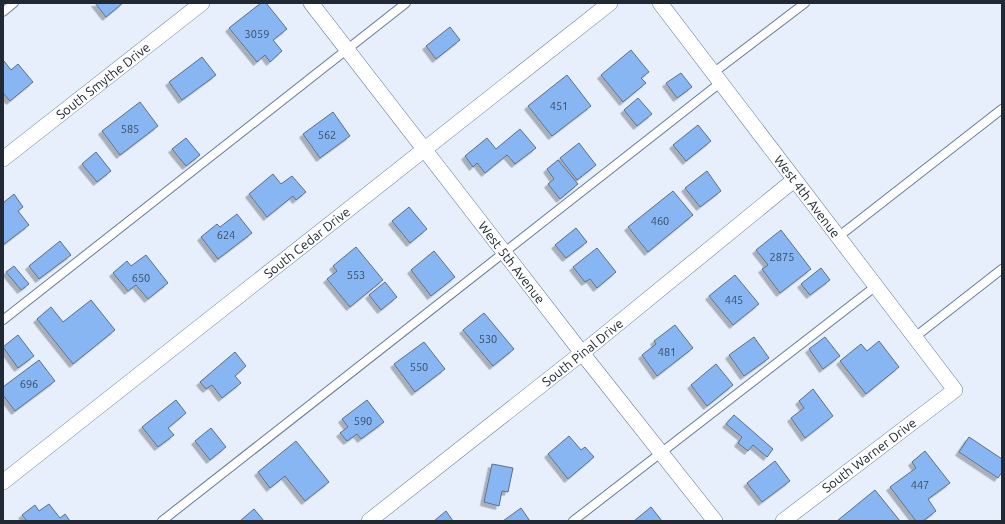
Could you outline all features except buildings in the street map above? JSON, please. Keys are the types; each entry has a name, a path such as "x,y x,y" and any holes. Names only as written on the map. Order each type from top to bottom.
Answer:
{"street":[{"name":"South Smythe Drive","path":"3,159 202,3"},
{"name":"West 5th Avenue","path":"311,3 582,353 715,521"},
{"name":"South Cedar Drive","path":"3,482 610,3"},
{"name":"West 4th Avenue","path":"660,3 955,390"},
{"name":"South Pinal Drive","path":"369,521 582,353 794,180"},
{"name":"South Warner Drive","path":"783,521 955,390"}],"lane":[{"path":"3,12 14,3"},
{"path":"3,320 406,3"},
{"path":"162,521 504,252 717,78 805,3"},
{"path":"838,237 1002,108"},
{"path":"915,337 1002,268"},
{"path":"573,521 660,452 876,286"}]}
